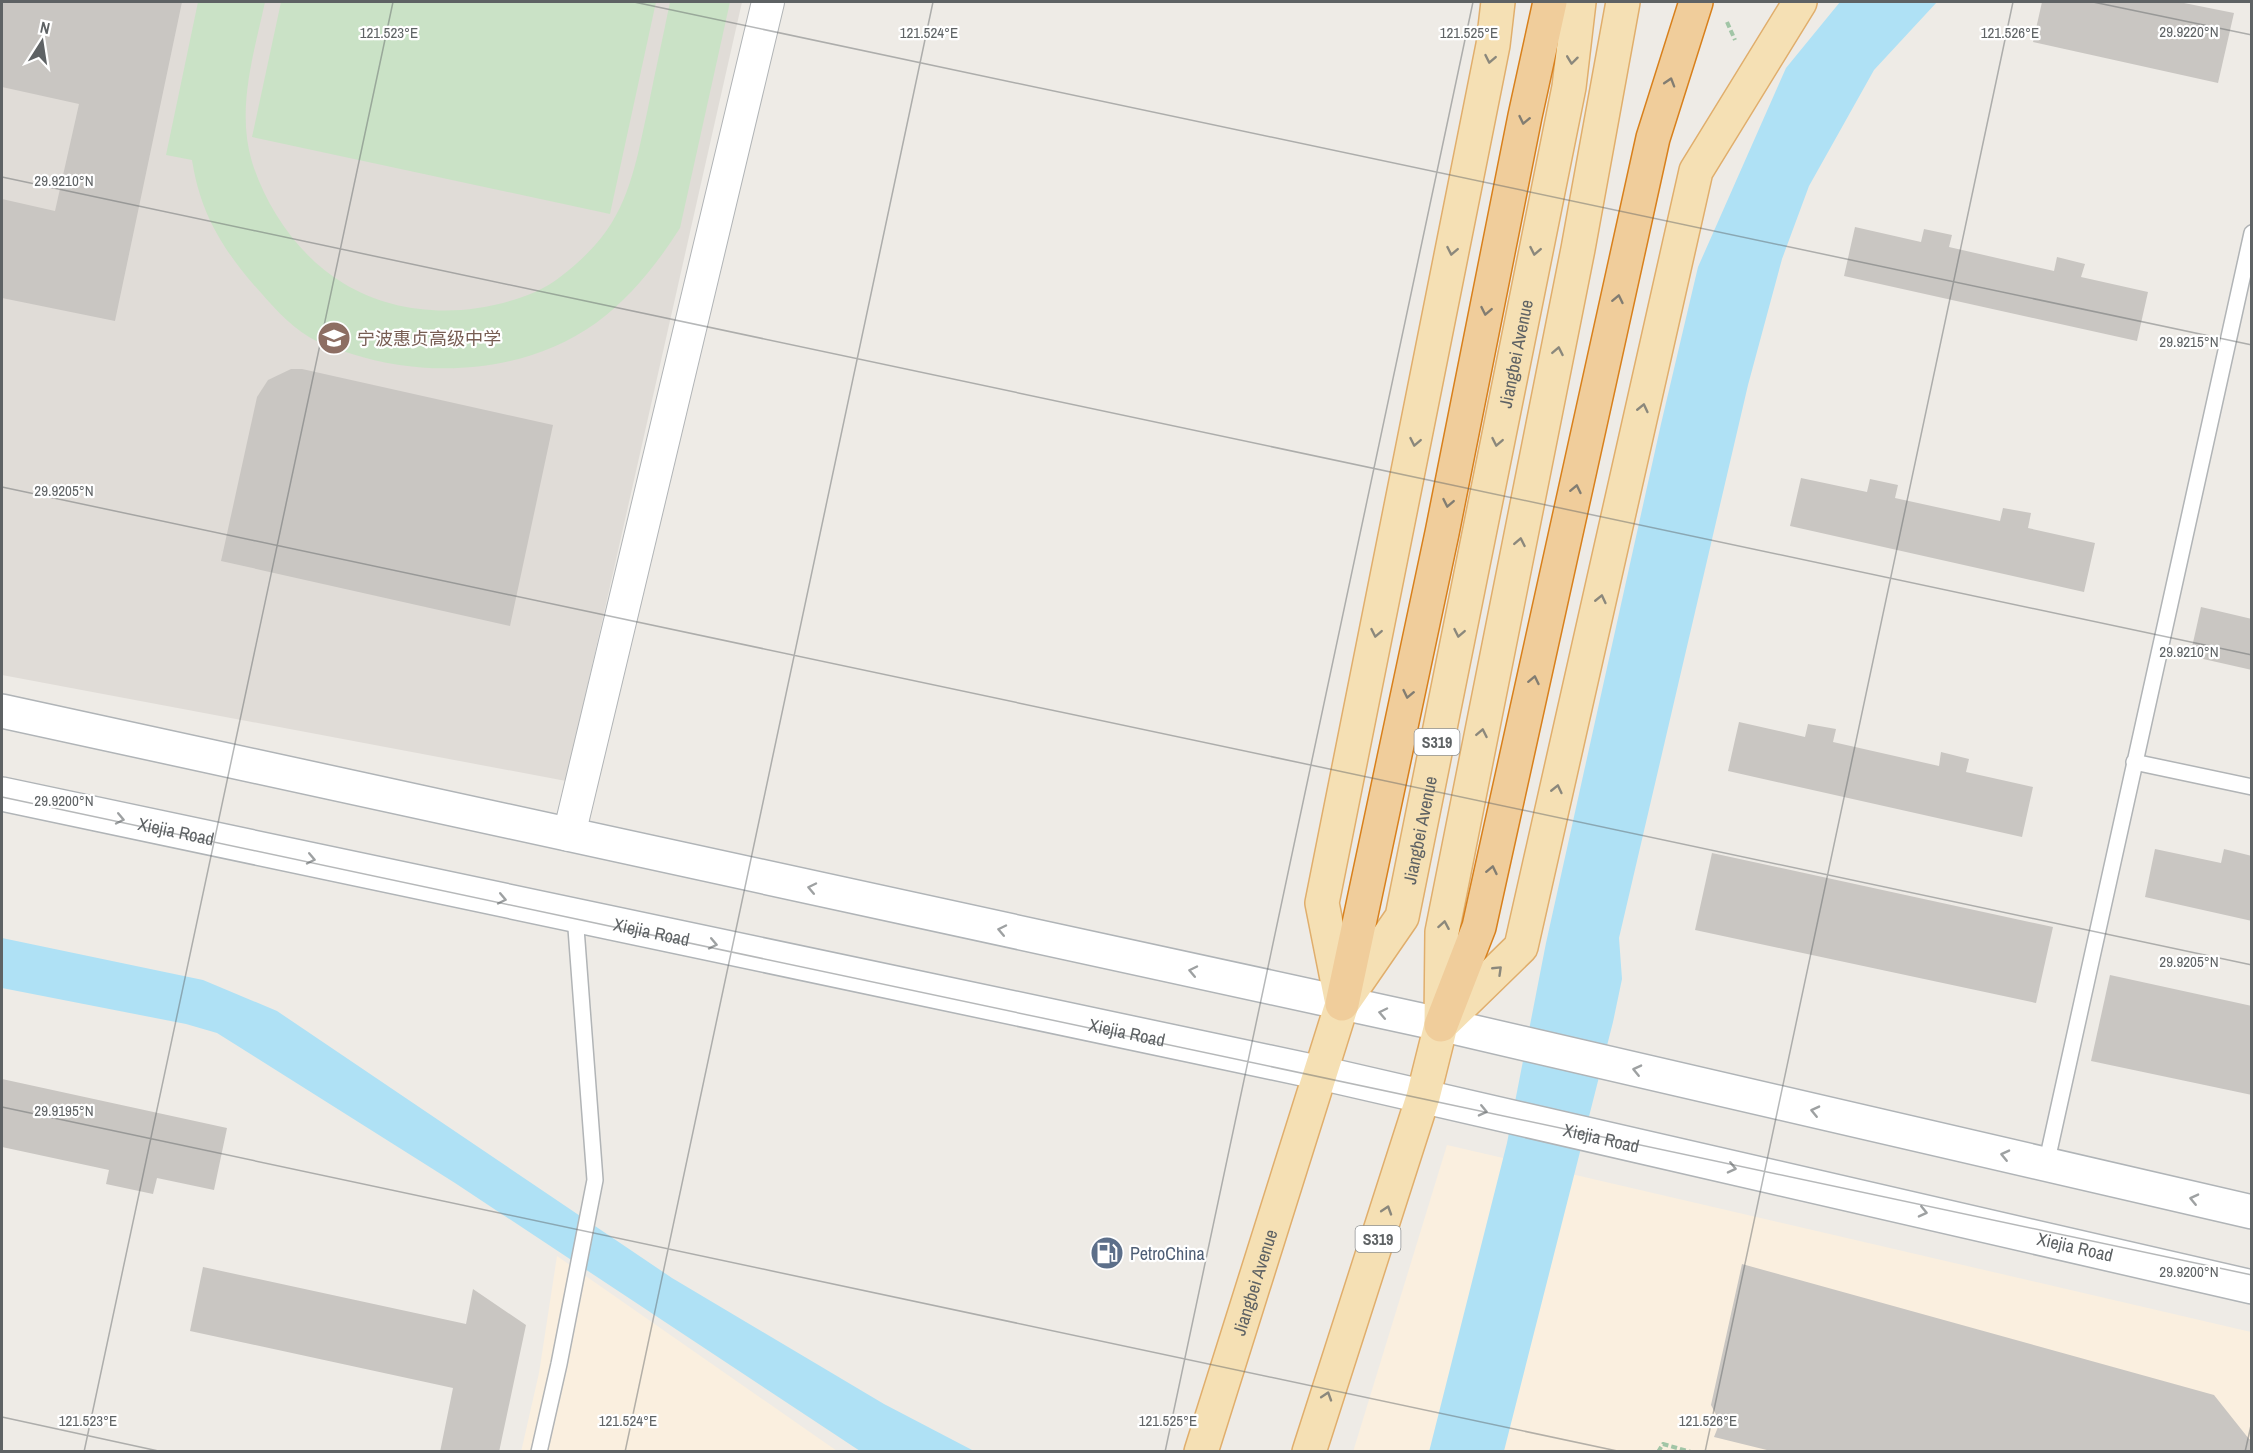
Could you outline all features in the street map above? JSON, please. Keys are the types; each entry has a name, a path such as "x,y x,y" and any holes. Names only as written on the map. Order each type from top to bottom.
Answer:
{"highway":[{"path":"1342,1004 1442,533 1550,2"},
{"path":"1442,1025 1479,927 1653,138 1696,2"}],"main road":[{"path":"1342,1004 1322,903 1491,56 1498,2"},
{"name":"Jiangbei Avenue","path":"1201,1452 1342,1004 1402,917 1569,87 1579,2"},
{"path":"1442,1025 1442,932 1576,261 1623,2"},
{"path":"1442,1025 1521,947 1696,171 1800,2"},
{"path":"2,711 1442,1025 2252,1212"},
{"name":"Xiejia Road","path":"2,794 1321,1072 1425,1098 2252,1287"},
{"name":"S319","path":"1309,1452 1425,1098 1442,1025"}],"street":[{"path":"569,835 768,2"}],"lane":[{"path":"2046,1165 2252,233"},
{"path":"2134,762 2252,788"},
{"path":"539,1452 559,1364 595,1180 574,915"}],"path":[{"path":"1658,1452 1663,1444 1691,1452"}],"shaded area":[{"name":"宁波惠贞高级中学","path":"2,2 742,2 566,781 2,675"},
{"path":"1447,1145 2251,1332 2251,1451 1353,1452"},
{"path":"557,1256 837,1451 521,1452 539,1373"}],"green space":[{"path":"198,2 265,2 248,81 246,122 248,142 252,162 266,198 299,246 327,272 365,295 413,308 462,310 512,301 544,288 571,269 601,238 620,208 632,176 670,2 730,2 680,228 642,279 620,303 596,323 569,340 539,352 477,367 414,367 382,362 319,342 301,332 279,313 253,284 221,241 200,195 192,160 166,155"},
{"path":"281,2 656,2 610,214 252,137"}],"water":[{"path":"1840,2 1937,2 1874,70 1809,186 1782,259 1748,385 1619,938 1622,979 1613,1022 1504,1451 1429,1452 1507,1143 1546,943 1698,267 1786,68"},
{"path":"2,938 203,980 277,1011 672,1278 884,1404 974,1451 860,1451 455,1183 217,1033 186,1024 2,988"}],"building":[{"path":"2,2 182,2 115,321 2,298 2,199 55,211 79,104 2,87"},
{"path":"2042,2 2179,2 2234,13 2218,83 2033,42"},
{"path":"1855,227 1921,242 1924,229 1952,235 1949,247 2054,271 2057,257 2085,264 2081,277 2148,292 2137,341 1844,276"},
{"path":"291,369 302,369 553,425 510,626 221,561 257,397 268,380"},
{"path":"1801,478 1867,492 1870,479 1898,485 1895,498 2000,521 2003,508 2031,513 2028,528 2095,543 2084,592 1790,526"},
{"path":"2201,607 2252,619 2252,670 2190,656"},
{"path":"1739,722 1805,737 1808,724 1836,729 1833,742 1939,766 1941,752 1969,759 1966,772 2033,787 2022,837 1728,771"},
{"path":"2155,849 2221,863 2224,849 2252,856 2250,868 2252,869 2252,921 2145,897"},
{"path":"1712,853 2053,927 2036,1003 1695,930"},
{"path":"2110,975 2252,1006 2252,1095 2091,1061"},
{"path":"2,1079 227,1128 214,1190 157,1178 153,1194 106,1184 109,1170 2,1147"},
{"path":"1742,1264 2214,1395 2252,1440 2252,1452 1775,1452 1714,1437 1720,1422 1711,1405"},
{"path":"203,1267 466,1324 473,1289 526,1325 499,1452 440,1452 453,1388 190,1331"}],"place":[{"name":"宁波惠贞高级中学","path":"334,338"},
{"name":"PetroChina","path":"1107,1253"}]}
